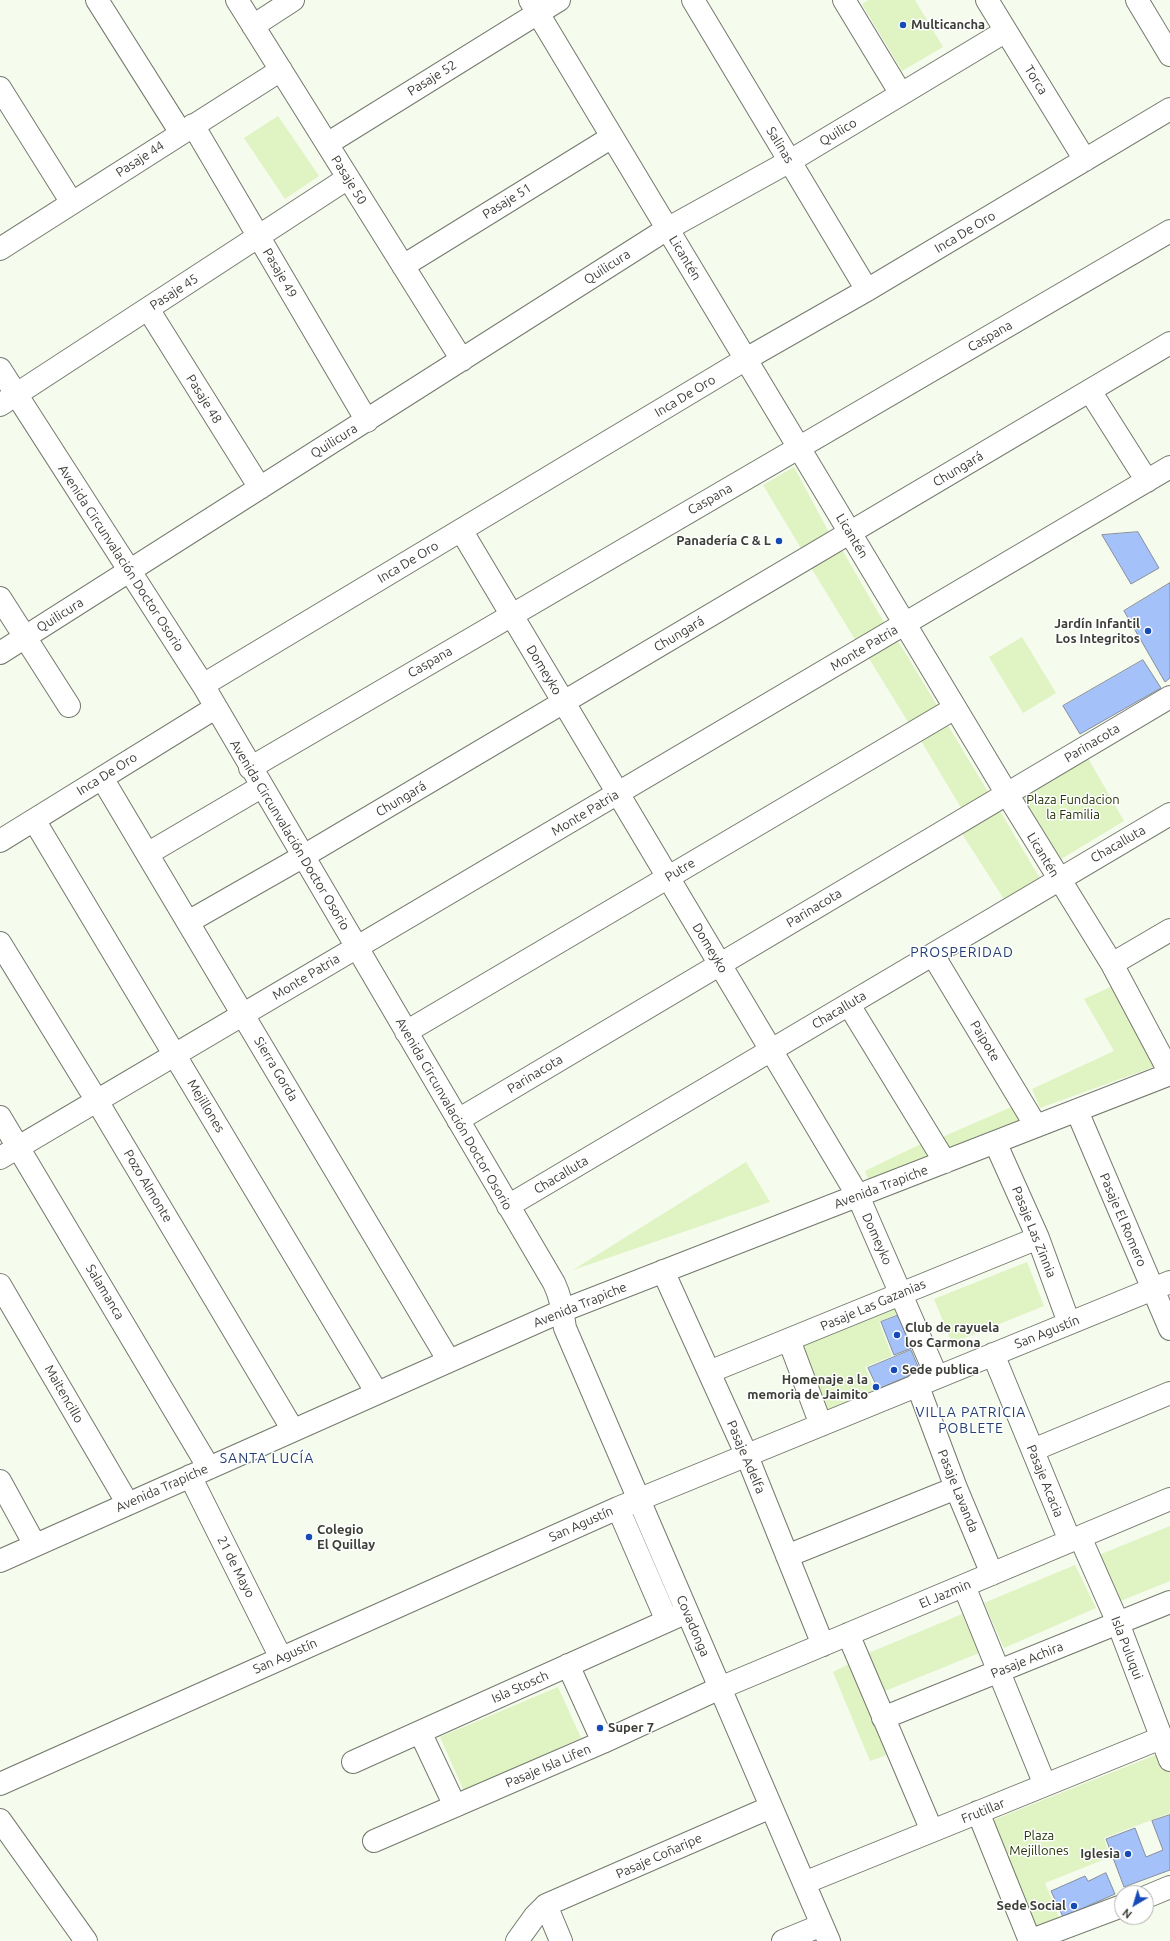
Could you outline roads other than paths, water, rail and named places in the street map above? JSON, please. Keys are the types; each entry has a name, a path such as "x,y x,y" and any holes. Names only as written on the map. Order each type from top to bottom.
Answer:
{"street":[{"name":"Pasaje 49","path":"98,0 187,129 258,237 366,420"},
{"name":"Pasaje 50","path":"237,0 462,360"},
{"path":"253,26 293,0"},
{"name":"Pasaje 52","path":"327,144 534,6 559,0"},
{"name":"Salinas","path":"693,0 790,160 866,290"},
{"path":"844,0 901,94"},
{"name":"Torca","path":"987,0 1086,160"},
{"path":"1137,0 1170,55"},
{"name":"Licantén","path":"534,6 1058,879 1112,964 1170,1074"},
{"name":"Quilico","path":"667,229 790,160 1006,31"},
{"name":"Pasaje 44","path":"0,249 280,70"},
{"path":"0,88 72,203"},
{"name":"Inca De Oro","path":"203,686 746,359 866,290 1170,109"},
{"name":"Pasaje 51","path":"403,266 612,137"},
{"name":"Pasaje 45","path":"8,400 348,178"},
{"name":"Quilicura","path":"0,654 667,229"},
{"name":"Caspana","path":"250,768 1170,230"},
{"name":"Pasaje 48","path":"148,309 260,488"},
{"name":"Chungará","path":"188,922 302,857 1170,343"},
{"name":"Avenida Circunvalación Doctor Osorio","path":"0,369 8,400 130,571 203,686 302,857 554,1283 564,1310"},
{"path":"1090,391 1147,481"},
{"name":"Monte Patria","path":"0,1158 1147,481 1170,466"},
{"name":"Domeyko","path":"461,530 858,1196 937,1377"},
{"path":"0,598 69,706"},
{"name":"Parinacota","path":"458,1120 1170,697"},
{"name":"Inca De Oro","path":"2,834 34,820 215,708"},
{"name":"Putre","path":"406,1032 955,708"},
{"name":"Sierra Gorda","path":"102,778 449,1361"},
{"path":"147,854 261,787"},
{"name":"Chacalluta","path":"508,1206 1170,814"},
{"name":"Mejillones","path":"34,820 377,1393"},
{"path":"1112,964 1170,930"},
{"name":"Pozo Almonte","path":"0,943 97,1101 293,1430"},
{"name":"Paipote","path":"933,955 1036,1126"},
{"path":"849,1005 945,1162"},
{"name":"Avenida Trapiche","path":"0,1561 564,1310 1170,1074"},
{"name":"Pasaje El Romero","path":"1076,1111 1161,1286 1170,1329"},
{"name":"Salamanca","path":"0,1117 200,1472"},
{"name":"Pasaje Las Zinnia","path":"995,1142 1038,1238 1069,1324"},
{"name":"Pasaje Las Gazanias","path":"709,1372 1038,1238"},
{"name":"Pasaje Adelfa","path":"663,1271 747,1456 823,1645"},
{"name":"Maitencillo","path":"0,1285 128,1504"},
{"name":"San Agustín","path":"0,1784 618,1508 747,1456 917,1384 1161,1286"},
{"name":"Covadonga","path":"564,1310 565,1328 826,1933"},
{"path":"789,1340 821,1425"},
{"name":"Pasaje Acacia","path":"994,1354 1033,1450 1075,1539"},
{"name":"Pasaje Lavanda","path":"917,1384 956,1488 992,1574"},
{"path":"1033,1450 1170,1393"},
{"name":"21 de Mayo","path":"200,1472 281,1658"},
{"path":"0,1481 35,1545"},
{"path":"787,1556 956,1488"},
{"name":"El Jazmin","path":"720,1688 1170,1500"},
{"path":"618,1508 667,1621"},
{"name":"Isla Puluqui","path":"1075,1539 1118,1623 1170,1760"},
{"path":"964,1586 1045,1785"},
{"name":"Pasaje Achira","path":"883,1718 1170,1602"},
{"name":"Isla Stosch","path":"352,1762 687,1612"},
{"path":"848,1634 932,1831"},
{"path":"568,1666 603,1742"},
{"name":"Pasaje Isla Lifen","path":"374,1841 603,1742 720,1688"},
{"path":"420,1732 455,1806"},
{"name":"Frutillar","path":"804,1884 1161,1738"},
{"name":"Pasaje Coñaripe","path":"546,1906 771,1807"},
{"path":"978,1812 1029,1941 1114,1909"},
{"path":"0,1820 86,1941"},
{"path":"1154,1894 1170,1888"},
{"path":"517,1941 536,1916 546,1906 560,1941"},
{"path":"783,1941 826,1933"}],"place":[{"name":"Multicancha","path":"903,25"},
{"name":"Panadería C & L","path":"779,541"},
{"name":"Jardín Infantil Los Integritos","path":"1148,631"},
{"name":"Club de rayuela los Carmona","path":"897,1335"},
{"name":"Sede publica","path":"894,1370"},
{"name":"Homenaje a la memoria de Jaimito","path":"876,1387"},
{"name":"Colegio El Quillay","path":"309,1537"},
{"name":"Super 7","path":"600,1728"},
{"name":"Iglesia","path":"1128,1854"},
{"name":"Sede Social","path":"1074,1906"}],"district":[{"name":"PROSPERIDAD","path":"962,952"},
{"name":"VILLA PATRICIA POBLETE","path":"971,1420"},
{"name":"SANTA LUCÍA","path":"267,1458"}],"park label":[{"name":"Plaza Fundacion la Familia","path":"1073,808"},
{"name":"Plaza Mejillones","path":"1039,1844"}]}
